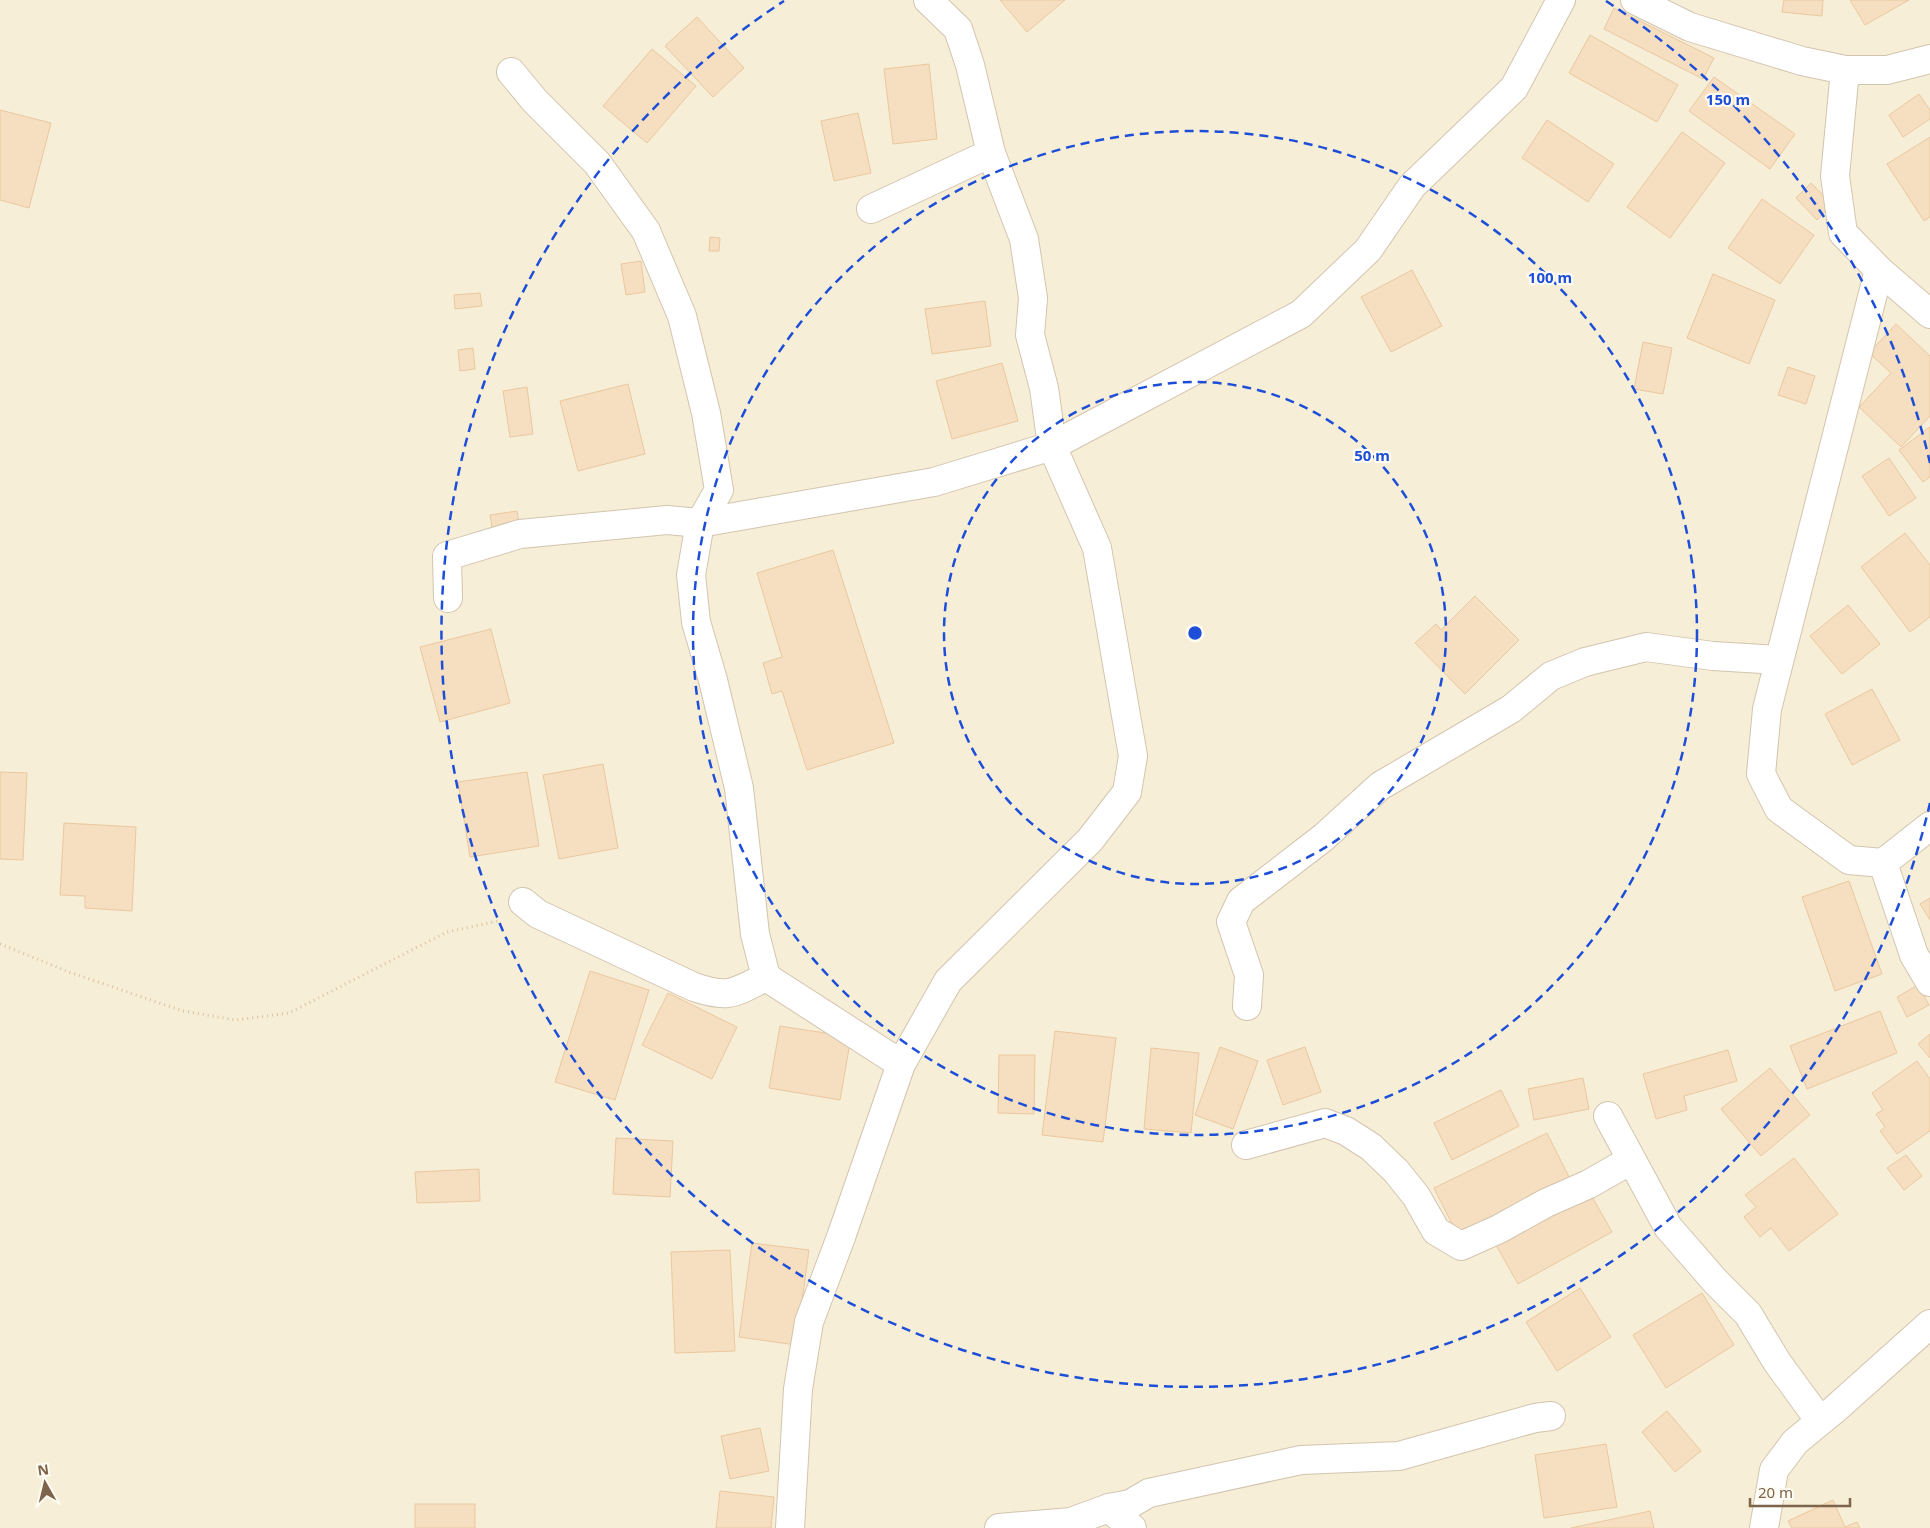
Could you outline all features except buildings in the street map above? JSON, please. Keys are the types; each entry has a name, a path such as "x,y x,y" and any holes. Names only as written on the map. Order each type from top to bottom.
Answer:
{"street":[{"path":"790,1528 798,1389 809,1322 841,1238 900,1064 948,981 1090,840 1127,792 1133,756 1097,548 1052,446 1044,388 1030,335 1033,298 1024,239 991,153 970,65 958,29 928,0"},
{"path":"448,598 447,556 520,534 667,520 700,523 934,482 1052,446 1301,314 1368,250 1412,186 1514,88 1561,0"},
{"path":"1635,0 1690,27 1802,61 1845,70 1888,70 1930,59"},
{"path":"1845,70 1835,176 1843,233 1879,270 1930,314"},
{"path":"512,72 535,101 598,162 646,232 678,308 706,413 718,490 700,523 691,575 696,622 713,680 739,788 755,934 766,977 900,1064"},
{"path":"871,209 936,181 991,153"},
{"path":"1879,270 1767,709 1761,774 1779,809 1849,860 1884,863 1930,826"},
{"path":"1248,1006 1249,975 1231,922 1240,901 1324,837 1380,786 1511,708 1551,676 1585,662 1646,648 1713,656 1779,660"},
{"path":"1884,863 1914,955 1930,982"},
{"path":"531,908 694,987 718,995 736,992 766,977"},
{"path":"1608,1116 1668,1227 1716,1282 1748,1314 1777,1362 1820,1421"},
{"path":"1246,1145 1325,1123 1346,1131 1371,1147 1396,1171 1416,1196 1436,1231 1461,1246 1499,1229 1546,1203 1589,1184 1631,1160"},
{"path":"1764,1528 1774,1470 1795,1442 1930,1324"},
{"path":"999,1528 1071,1522 1109,1508 1130,1504 1149,1493 1301,1460 1399,1456 1535,1418 1551,1416"},
{"path":"1109,1508 1132,1528"}],"path":[{"path":"0,944 68,972 183,1011 236,1020 289,1013 447,932 531,908"}],"shaded area":[{"path":"0,0 1930,0 1930,1528 0,1528"}]}
